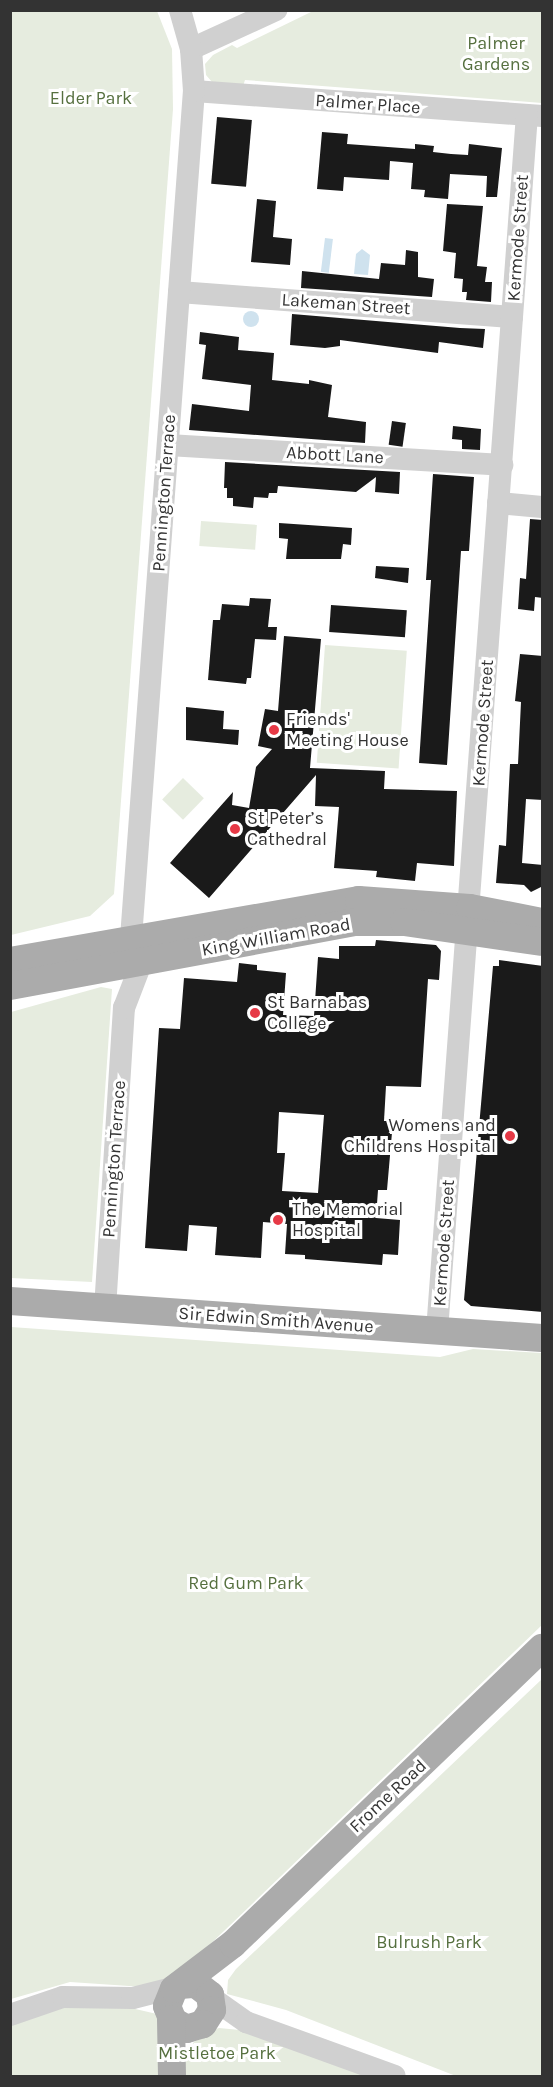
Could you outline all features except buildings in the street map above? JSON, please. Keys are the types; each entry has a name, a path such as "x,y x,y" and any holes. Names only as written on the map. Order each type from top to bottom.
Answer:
{"main road":[{"name":"King William Road","path":"10,961 137,949 359,900 469,918 543,922"},
{"name":"King William Road","path":"469,918 543,942"},
{"path":"10,986 90,970 137,949"},
{"name":"Sir Edwin Smith Avenue","path":"10,1301 543,1338"},
{"name":"Frome Road","path":"178,1986 233,1944 543,1648"},
{"name":"Frome Road","path":"211,1996 215,1974 233,1944"},
{"path":"198,1984 211,1996 210,2016 183,2047 172,2075 170,2018 167,2003 178,1986 198,1984"},
{"path":"170,2018 183,2028 199,2026"}],"street":[{"name":"Pennington Terrace","path":"105,1309 124,1008 137,949 168,445 194,92 191,49 180,10"},
{"path":"191,49 276,10"},
{"name":"Palmer Place","path":"194,92 535,115"},
{"name":"Kermode Street","path":"437,1331 512,317 535,115"},
{"name":"Lakeman Street","path":"179,292 512,317"},
{"name":"Abbott Lane","path":"168,445 502,465"},
{"path":"498,503 543,507"},
{"name":"Pennington Terrace","path":"90,970 109,975 124,1008"},
{"path":"10,2015 35,2003 63,1996 133,1998 178,1986"},
{"path":"211,1996 234,2016 395,2076"},
{"path":"133,1998 170,2018"},
{"path":"199,2026 255,2024"}],"green space":[{"name":"Elder Park","path":"10,11 157,11 172,49 173,109 114,894 90,916 11,935"},
{"name":"Palmer Gardens","path":"313,11 542,11 542,103 245,80 243,86 212,82 206,75 205,64 213,55 232,45 237,48"},
{"path":"201,521 257,525 255,550 199,546"},
{"path":"325,645 407,651 399,768 317,763"},
{"path":"183,778 204,798 183,820 162,800"},
{"path":"101,987 112,989 92,1282 11,1278 11,1012"},
{"name":"Red Gum Park","path":"11,1327 440,1357 473,1349 542,1353 542,1625 173,1980 144,1987 70,1982 11,1999"},
{"name":"Bulrush Park","path":"542,1679 542,2076 456,2076 286,2010 227,1994 228,1980 236,1969"},
{"path":"48,2007 131,2008 157,2014 170,2076 11,2076 10,2025"},
{"name":"Mistletoe Park","path":"219,2028 240,2030 367,2076 174,2076 198,2035"}],"water":[{"path":"325,238 333,239 329,273 321,272"},
{"path":"362,249 370,255 368,275 354,274 356,254"},
{"path":"248,311 254,311 259,319 257,325 248,327 243,322 243,316"}],"place":[{"name":"Friends' Meeting House","path":"274,730"},
{"name":"St Peter’s Cathedral","path":"235,829"},
{"name":"St Barnabas College","path":"255,1013"},
{"name":"Womens and Childrens Hospital","path":"510,1136"},
{"name":"The Memorial Hospital","path":"278,1220"}]}
